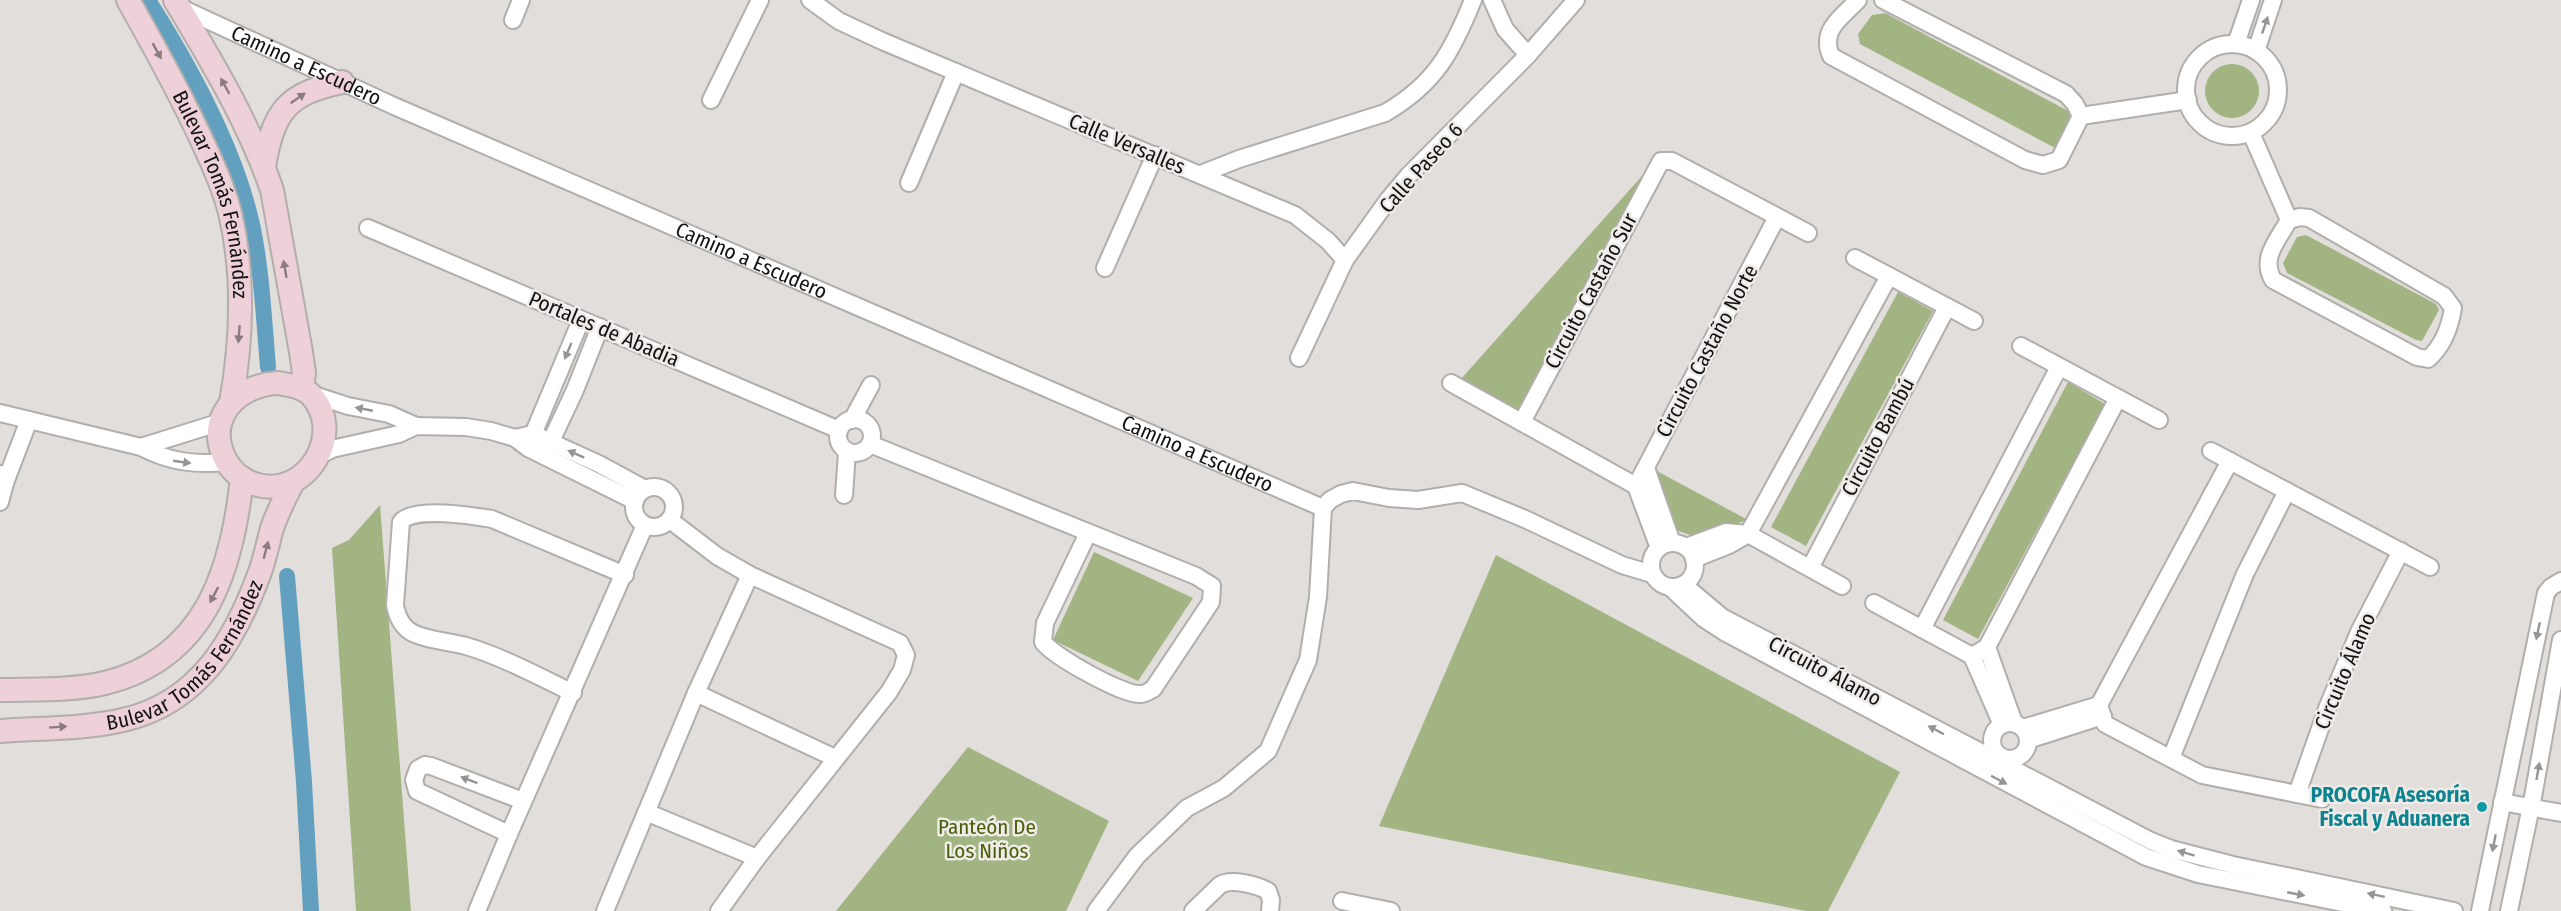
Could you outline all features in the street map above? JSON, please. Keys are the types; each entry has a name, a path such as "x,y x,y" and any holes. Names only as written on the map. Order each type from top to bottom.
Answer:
{"main road":[{"name":"Bulevar Tomás Fernández","path":"128,0 182,98 222,187 230,213 237,252 240,330 226,412"},
{"path":"170,2 227,89 264,166 272,190 306,392"},
{"path":"264,166 270,134 287,106 313,89 342,81"},
{"path":"278,383 306,392 319,406 323,424 320,454 312,468 292,482 276,488 254,484 234,470 220,442 226,412 248,389 261,384 278,383"},
{"name":"Bulevar Tomás Fernández","path":"0,690 104,683 140,669 178,646 197,623 220,583 238,516 234,470"},
{"name":"Bulevar Tomás Fernández","path":"0,731 124,720 148,712 178,696 192,685 219,657 234,632 261,571 278,512 292,482"}],"street":[{"path":"513,20 521,0"},
{"path":"711,100 760,0"},
{"name":"Calle Versalles","path":"810,0 856,30 1200,174 1239,159 1385,113 1402,103 1420,89 1448,57 1473,0"},
{"path":"1492,0 1505,29 1528,55"},
{"name":"Calle Paseo 6","path":"1299,358 1344,260 1408,176 1528,55 1576,0"},
{"path":"1858,0 1827,33 1827,46 1831,56 2025,160 2043,165 2059,160 2081,116"},
{"path":"1883,0 2066,94 2075,104 2081,116"},
{"path":"2236,44 2251,0"},
{"path":"2256,51 2273,0"},
{"name":"Camino a Escudero","path":"170,2 342,81 1323,508"},
{"path":"2236,44 2256,51 2267,60 2278,86 2277,100 2272,114 2263,125 2251,132 2231,136 2212,131 2197,118 2188,100 2187,86 2190,72 2198,60 2215,48 2236,44"},
{"path":"909,183 956,72"},
{"path":"2081,116 2188,100"},
{"path":"2251,132 2289,220"},
{"path":"1105,268 1155,155"},
{"name":"Circuito Castaño Sur","path":"1522,422 1661,161 1672,161 1777,217"},
{"path":"1200,174 1295,215 1328,241 1344,260"},
{"path":"1777,217 1808,233"},
{"name":"Circuito Castaño Norte","path":"1636,486 1777,217"},
{"path":"2300,217 2310,218 2444,297 2452,308 2451,324 2437,351 2428,359 2416,357 2273,280 2267,270 2267,258 2289,220 2300,217"},
{"name":"Portales de Abadia","path":"368,228 839,430"},
{"path":"1855,258 1974,321"},
{"path":"1652,574 1651,560 1678,549 1730,545 1748,534 1889,276"},
{"name":"Circuito Bambú","path":"1810,568 1947,307"},
{"path":"526,440 545,405 581,320"},
{"path":"547,449 564,416 600,327"},
{"path":"2020,346 2159,420"},
{"path":"1922,629 2059,366"},
{"path":"1096,911 1137,856 1186,808 1224,788 1268,751 1308,660 1318,597 1323,508 1330,500 1353,491 1389,498 1418,500 1462,493 1525,519 1622,565 1652,574 1662,585 1677,586 1694,573 1636,486 1451,382"},
{"path":"852,420 871,385"},
{"path":"306,392 348,406 389,414 416,426 466,427 526,440 595,471 640,495 661,488 673,498 675,506 670,520 658,527 645,525 634,511 640,495"},
{"path":"1972,656 1987,647 2118,398"},
{"path":"545,405 564,416"},
{"path":"141,447 226,412"},
{"path":"0,413 141,447 161,458 234,470"},
{"path":"0,502 2,475 29,420"},
{"path":"852,420 859,420 869,427 871,433 870,444 859,453 847,452 838,442 839,430 847,421 852,420"},
{"path":"320,454 332,449 399,434 416,426"},
{"path":"870,444 1196,576 1212,586 1211,602 1153,688 1140,695 1122,690 1057,656 1043,642 1045,624 1088,533"},
{"path":"2211,451 2430,567"},
{"path":"844,495 847,452"},
{"path":"2230,460 2101,710 2105,724 2202,774 2322,799"},
{"path":"1646,468 1678,549"},
{"path":"2171,758 2245,574 2288,491"},
{"path":"573,693 496,657 464,645 415,634 402,623 395,605 401,522 413,514 470,515 492,519 625,574"},
{"path":"670,520 717,556 750,575 900,643 907,660 889,692 757,858 720,911"},
{"path":"477,911 645,525"},
{"path":"1748,534 1842,586"},
{"name":"Circuito Álamo","path":"2297,794 2328,706 2359,632 2401,551"},
{"path":"605,911 696,693 750,575"},
{"path":"2481,911 2503,796 2547,593 2551,587 2561,581"},
{"name":"Circuito Álamo","path":"1677,586 1722,617 2127,830 2171,849 2272,881 2383,911"},
{"name":"Circuito Álamo","path":"1677,586 1703,618 1726,633 2146,857 2170,867 2454,911"},
{"path":"1874,603 1972,656 2018,734 2016,758 2004,758 1992,744 1994,732 2018,734 2101,710"},
{"path":"2509,911 2532,802 2561,640"},
{"path":"1987,647 2039,801"},
{"path":"696,693 835,758"},
{"path":"1946,751 1973,749 1992,744"},
{"path":"509,834 417,791 414,780 418,769 425,765 431,766 524,801"},
{"path":"2503,796 2532,802 2561,804"},
{"path":"2532,802 2561,813"},
{"path":"646,812 757,858"},
{"path":"1193,911 1220,885 1232,882 1269,891 1270,911"},
{"path":"1342,901 1391,911"}],"green space":[{"path":"1885,13 2070,112 2069,127 2062,142 2055,148 1860,44 1858,34 1872,15"},
{"path":"2227,64 2237,64 2247,68 2255,76 2259,91 2255,106 2247,114 2237,118 2227,118 2217,114 2209,106 2205,96 2205,86 2209,76 2217,68"},
{"path":"1650,167 1520,411 1461,379"},
{"path":"2306,235 2436,304 2439,310 2422,341 2416,340 2287,273 2283,263 2297,237"},
{"path":"1898,292 1933,311 1806,546 1771,527"},
{"path":"2068,382 2105,404 1978,639 1943,620"},
{"path":"1655,470 1748,520 1693,536 1676,530"},
{"path":"380,505 411,911 356,911 332,548 349,540"},
{"path":"1094,552 1193,598 1138,681 1053,640"},
{"path":"1496,555 1900,772 1828,911 1806,911 1379,826"},
{"name":"Panteón De Los Niños","path":"968,747 1109,821 1066,911 836,911"}],"waterway":[{"path":"148,0 180,53 210,111 236,170 246,200 259,263 268,367"},
{"path":"287,576 304,782 311,911"}],"place":[{"name":"PROCOFA Asesoría Fiscal y Aduanera","path":"2482,807"}]}
